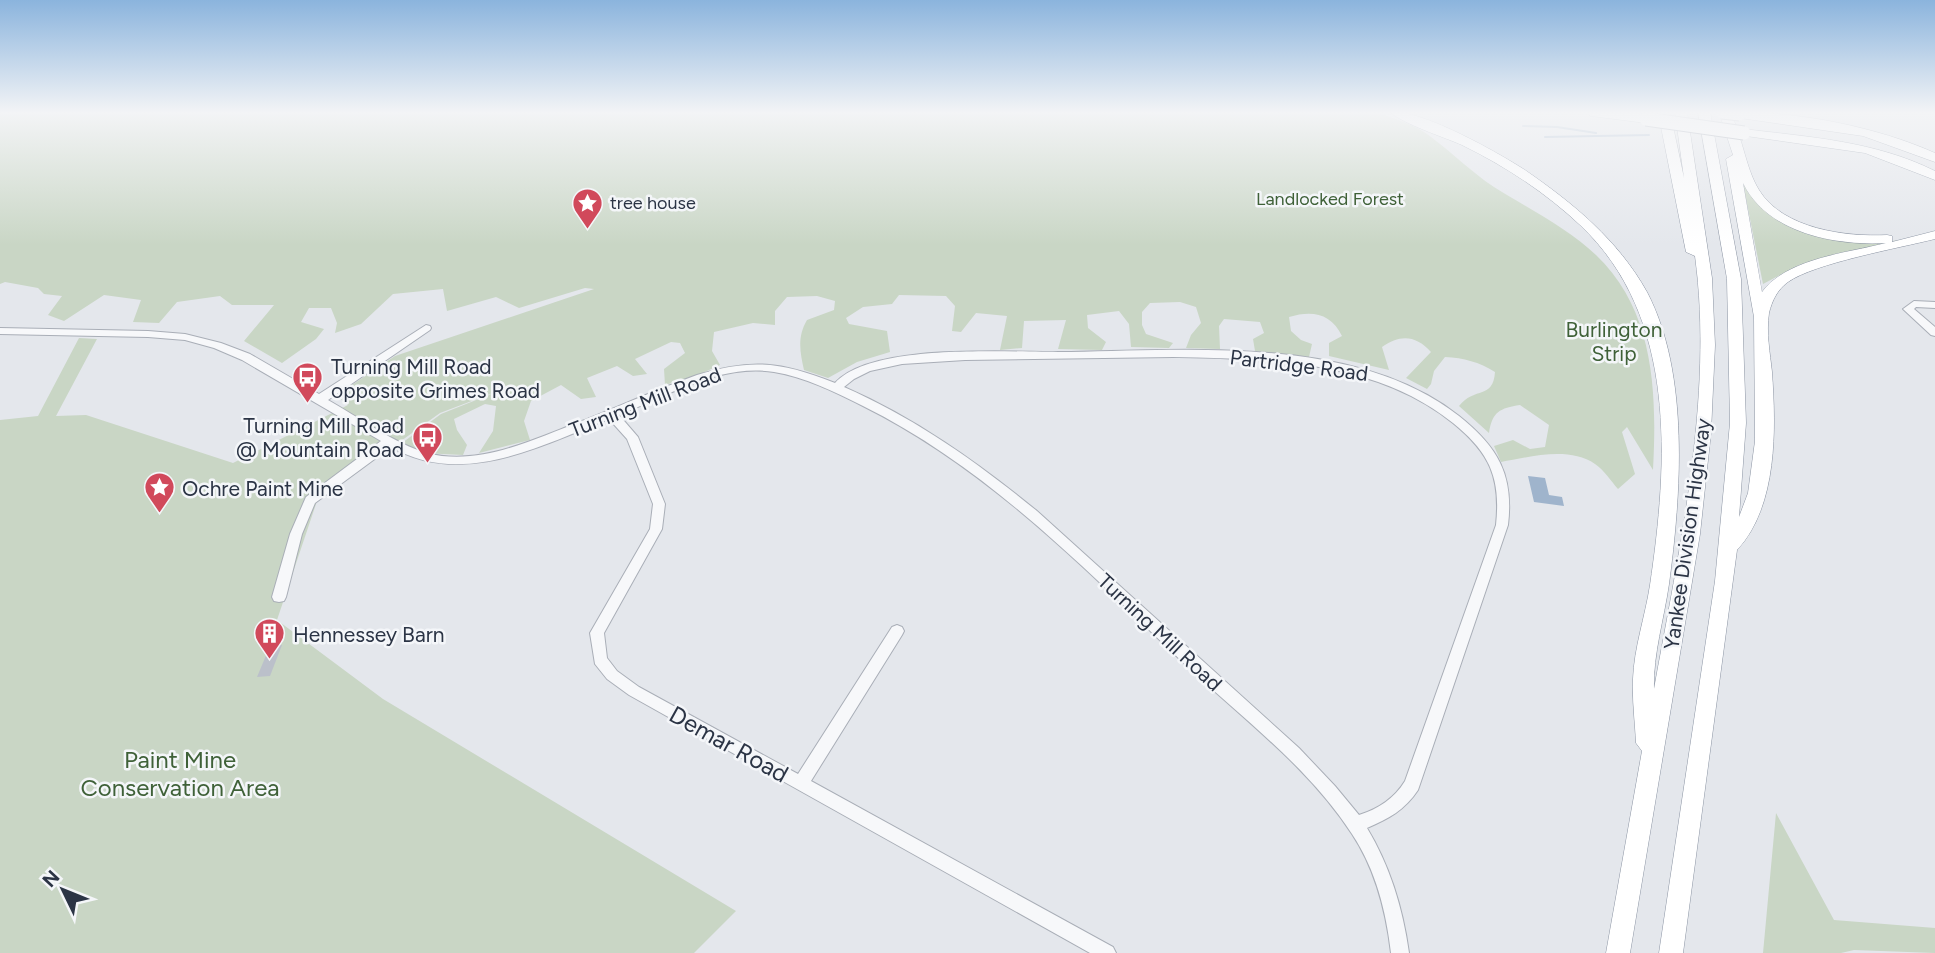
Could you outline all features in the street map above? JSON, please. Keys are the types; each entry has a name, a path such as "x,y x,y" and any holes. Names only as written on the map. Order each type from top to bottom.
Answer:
{"highway":[{"path":"1493,156 1527,177 1592,231 1621,265 1652,322 1663,372 1668,477 1661,574 1643,679 1649,776"},
{"path":"1673,156 1688,235 1706,290"},
{"name":"Yankee Division Highway","path":"1618,953 1688,552 1701,456 1706,387 1706,290 1688,156"},
{"name":"Yankee Division Highway","path":"1671,953 1728,552 1739,400 1735,292 1712,156"},
{"path":"1728,552 1753,507 1765,396 1761,321 1731,156"},
{"path":"1741,156 1755,194 1784,217 1826,234 1864,240 1887,239 1935,228"},
{"path":"1890,156 1935,176"},
{"path":"1761,321 1770,291 1791,274 1935,235"}],"street":[{"path":"1935,305 1908,306 1909,312 1935,334"},
{"path":"319,400 426,328"},
{"name":"Turning Mill Road","path":"0,331 148,334 194,339 234,351 417,456 433,459 477,460 505,454 699,378 746,367 780,370 836,389 897,416 988,475 1286,747 1346,811 1375,858 1392,907 1400,953"},
{"name":"Partridge Road","path":"836,389 847,378 868,367 902,360 1217,355 1357,370 1412,388 1451,412 1480,440 1498,469 1504,498 1502,525 1412,785 1392,807 1375,818 1355,824"},
{"name":"Demar Road","path":"611,414 632,437 659,504 660,513 656,529 600,626 597,641 600,660 612,675 634,691 1107,953"},
{"path":"279,597 296,534 310,499 390,440"},
{"path":"801,783 897,631"}],"green space":[{"path":"0,156 1456,156 1494,187 1573,236 1596,255 1616,277 1641,328 1648,355 1654,412 1653,470 1627,427 1622,432 1635,474 1618,489 1598,466 1573,455 1549,454 1501,462 1494,446 1513,440 1530,449 1545,447 1549,425 1520,405 1498,412 1492,420 1489,433 1459,406 1471,396 1487,390 1494,381 1495,372 1471,361 1445,357 1434,371 1427,389 1406,378 1431,352 1420,342 1401,338 1382,347 1389,370 1329,356 1329,343 1342,336 1332,322 1320,315 1289,317 1291,331 1301,340 1312,344 1309,357 1255,351 1253,339 1264,333 1260,322 1224,319 1219,326 1220,349 1186,348 1191,335 1201,323 1196,307 1180,302 1150,303 1142,312 1142,325 1146,334 1173,343 1169,348 1131,347 1129,324 1119,311 1087,315 1088,328 1106,342 1102,350 1058,349 1066,320 1024,321 1022,348 1000,350 1007,316 976,313 961,332 952,331 955,306 946,296 899,295 892,304 863,307 846,318 849,324 887,331 890,352 857,362 828,378 804,370 801,339 807,320 834,310 835,301 817,296 787,297 775,311 775,325 753,323 714,332 712,351 720,365 696,376 665,385 664,369 685,353 680,343 671,342 635,359 647,374 633,376 617,366 587,378 596,397 581,399 561,385 531,401 524,421 530,440 479,453 493,431 496,406 485,404 454,419 457,430 467,445 463,455 422,453 402,443 441,414 519,383 440,413 317,501 277,620 383,699 736,911 694,953 0,953 0,420 38,416 79,338 97,339 56,416 86,415 233,463 348,405 338,397 340,393 395,356 594,289 585,288 519,308 496,297 447,311 443,289 393,294 361,324 335,333 337,323 331,308 309,308 301,322 324,329 316,339 282,363 244,341 274,305 232,305 220,296 177,302 159,323 133,322 141,300 104,295 64,321 48,315 62,296 44,294 38,288 5,282 0,284"},
{"path":"1742,179 1784,220 1878,243 1899,240 1799,265 1763,284"},
{"path":"1776,813 1834,920 1935,928 1935,953 1854,950 1841,953 1763,953"}],"water":[{"path":"1528,476 1545,478 1549,495 1562,497 1564,506 1534,502"}],"building":[{"name":"Hennessey Barn","path":"282,645 270,676 257,677 270,646"}],"place":[{"name":"tree house","path":"587,230"},
{"name":"Turning Mill Road opposite Grimes Road","path":"308,405"},
{"name":"Turning Mill Road @ Mountain Road","path":"427,464"},
{"name":"Ochre Paint Mine","path":"159,515"},
{"name":"Hennessey Barn","path":"270,661"}],"park label":[{"name":"Landlocked Forest","path":"1330,199"},
{"name":"Burlington Strip","path":"1614,341"},
{"name":"Paint Mine Conservation Area","path":"180,773"}]}
